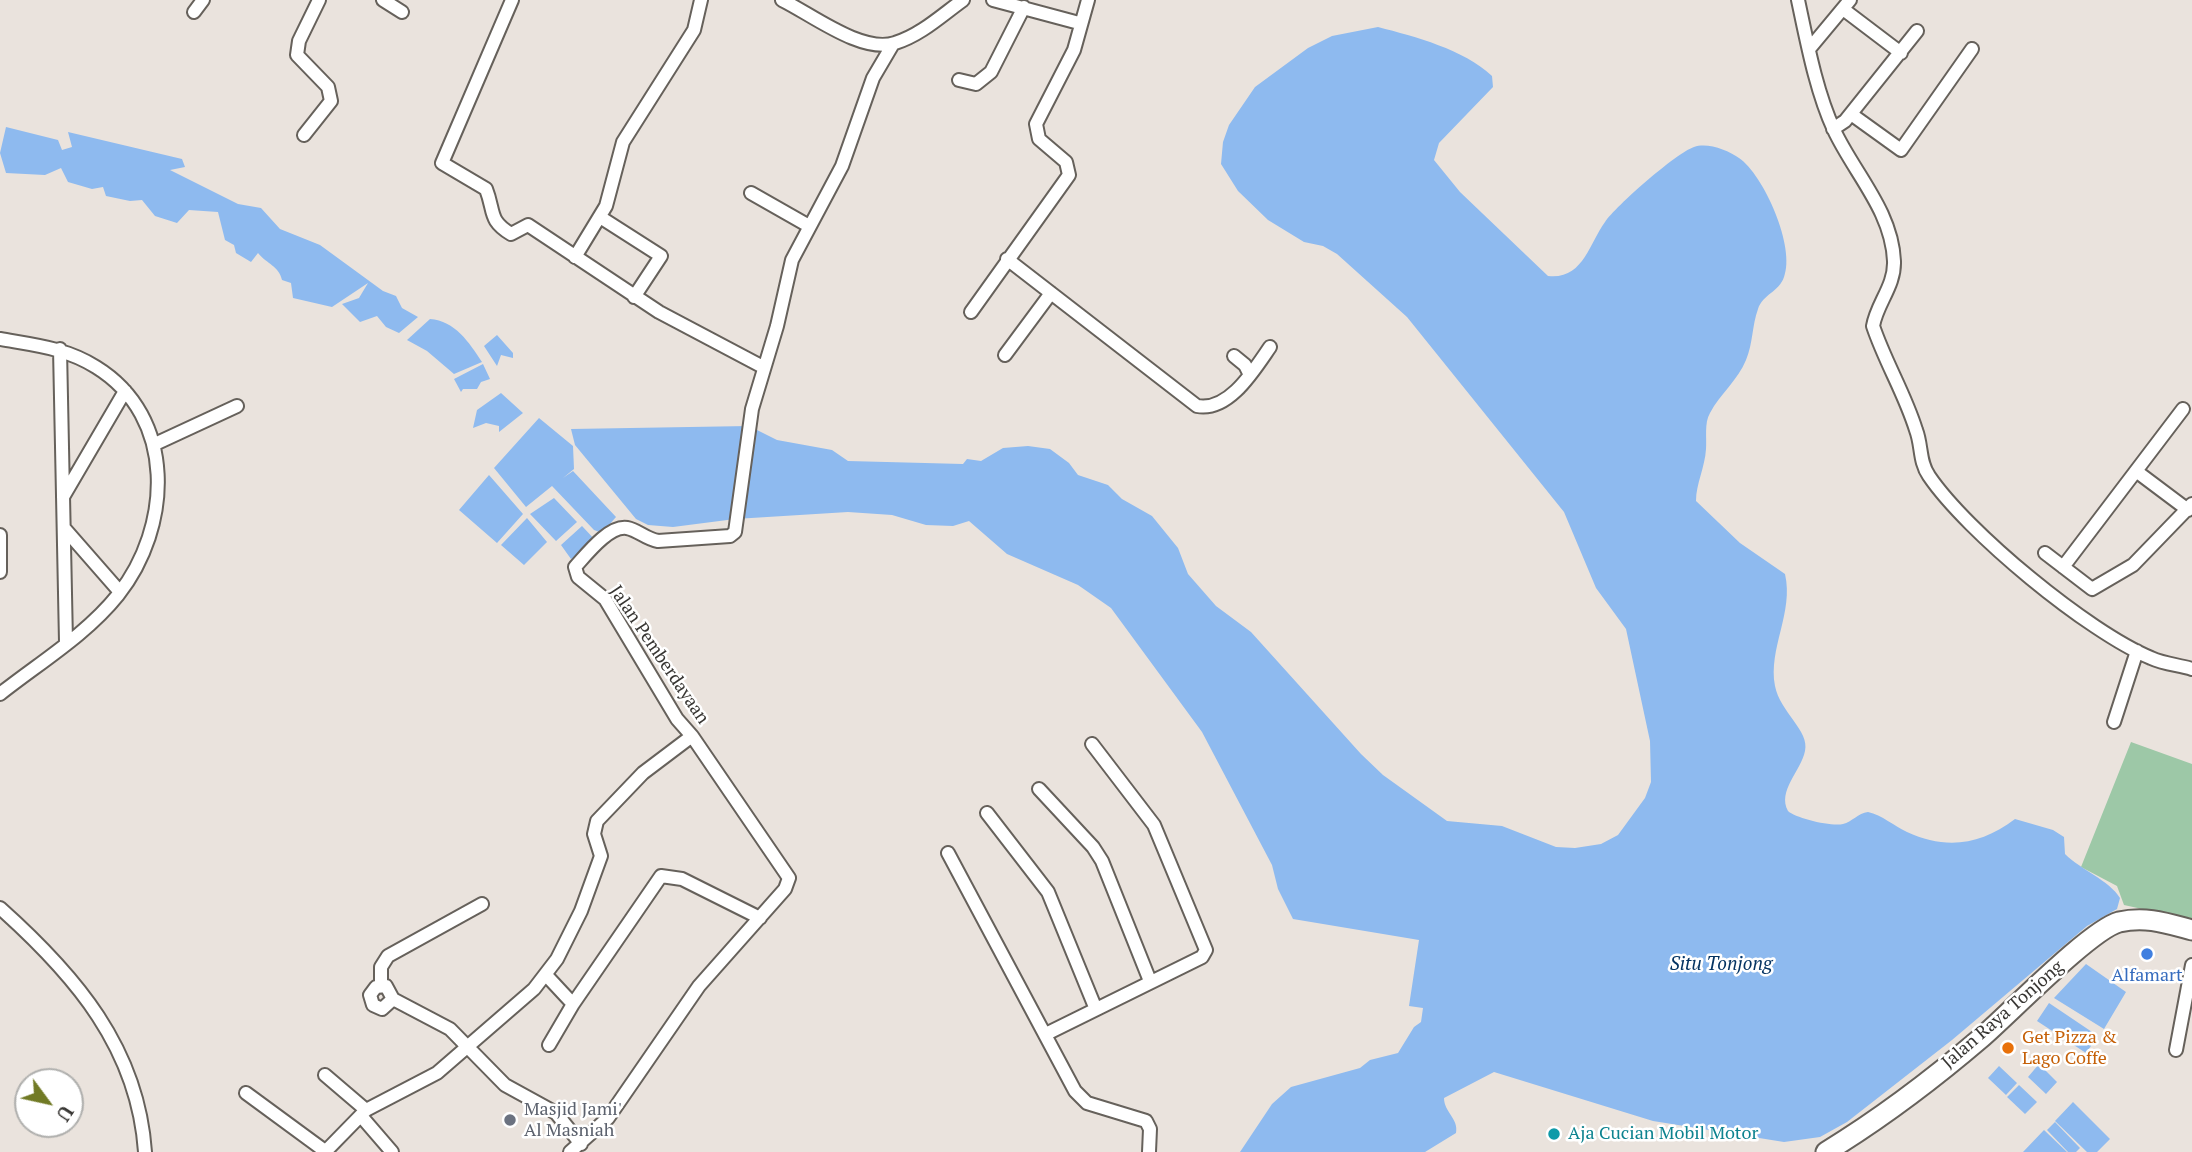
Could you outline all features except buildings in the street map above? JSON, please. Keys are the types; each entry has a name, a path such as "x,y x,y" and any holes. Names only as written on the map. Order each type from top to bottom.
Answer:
{"main road":[{"name":"Jalan Raya Tonjong","path":"1826,1152 1855,1134 1979,1040 2089,941 2116,923 2148,918 2192,930"}],"street":[{"path":"194,12 202,0"},
{"path":"383,0 402,12"},
{"path":"512,0 442,163 484,188 497,225 511,234 528,225 634,297 764,367"},
{"path":"575,257 600,217 610,195 623,142 694,30 701,0"},
{"path":"782,0 855,39 893,44 918,33 963,0"},
{"path":"993,0 1079,23"},
{"path":"971,312 1069,175 1066,162 1039,139 1036,124 1071,57 1088,0"},
{"path":"1798,0 1833,129 1879,207 1889,232 1894,262 1889,289 1876,310 1873,326 1917,431 1921,458 1929,476 1973,526 2040,584 2137,651 2192,670"},
{"path":"304,135 331,101 328,87 297,55 299,41 316,1"},
{"path":"1810,48 1847,4 1901,53"},
{"path":"959,80 976,84 983,81 991,72 1024,7"},
{"path":"1833,129 1851,114 1917,30"},
{"name":"Jalan Pemberdayaan","path":"570,1152 614,1111 699,986 785,888 789,877 692,736 677,719 605,599 574,570 617,528 627,528 657,541 732,535 749,424 792,260 842,166 873,78 893,44"},
{"path":"1851,114 1901,150 1972,49"},
{"path":"751,193 809,226"},
{"path":"600,217 661,256 634,297"},
{"path":"1007,259 1190,404 1205,408 1214,405 1250,375 1270,347"},
{"path":"1005,355 1051,293"},
{"path":"0,339 60,349 97,367 125,391 142,417 155,444 159,469 154,516 141,556 120,593 105,610 0,694"},
{"path":"60,349 66,642"},
{"path":"1234,356 1245,365 1250,375"},
{"path":"63,497 125,391"},
{"path":"155,444 237,406"},
{"path":"2063,567 2183,409"},
{"path":"2045,553 2092,589 2133,565 2190,507 2136,471"},
{"path":"64,528 120,593"},
{"path":"0,535 0,572"},
{"path":"2113,722 2137,651"},
{"path":"246,1093 325,1152 363,1113 423,1083 470,1048 546,975 581,911 599,862 600,850 594,834 597,821 643,773 692,736"},
{"path":"1046,1034 1095,1007 1202,957 1206,946 1154,825 1092,744"},
{"path":"1040,789 1093,847 1102,861 1150,981"},
{"path":"987,813 1048,892 1095,1007"},
{"path":"948,853 1081,1098 1146,1121 1150,1129 1149,1152"},
{"path":"549,1045 573,1004 661,876 682,879 760,918"},
{"path":"381,985 381,967 388,956 482,904"},
{"path":"0,908 46,952 105,1026 123,1058 134,1088 143,1125 145,1152"},
{"path":"2176,1050 2192,965"},
{"path":"546,975 573,1004"},
{"path":"381,985 372,990 373,1005 387,1007 393,999"},
{"path":"381,985 390,989 393,999 438,1021 470,1048 505,1085 556,1113 581,1144"},
{"path":"325,1075 363,1113 392,1152"}],"green space":[{"path":"2131,742 2192,764 2192,920 2124,905 2117,886 2081,867"}],"water":[{"name":"Situ Tonjong","path":"1378,27 1453,51 1492,76 1493,87 1439,143 1434,160 1460,192 1548,276 1560,276 1577,266 1584,259 1605,222 1621,204 1661,169 1694,147 1705,145 1739,158 1749,167 1767,195 1782,231 1786,249 1784,277 1779,286 1760,304 1746,360 1708,417 1705,456 1696,501 1740,543 1785,574 1786,603 1775,658 1775,686 1805,744 1803,758 1787,788 1785,804 1788,811 1806,819 1838,825 1868,812 1921,838 1949,843 1989,835 2015,819 2053,830 2064,837 2065,854 2109,886 2120,898 2117,909 2087,926 1952,1040 1847,1122 1820,1137 1784,1142 1653,1121 1494,1072 1444,1098 1456,1133 1425,1152 1240,1152 1272,1104 1291,1087 1360,1068 1370,1060 1398,1053 1414,1027 1421,1022 1423,1008 1409,1006 1419,940 1293,919 1278,889 1272,865 1202,732 1111,608 1078,585 1007,554 969,521 953,526 926,525 892,515 848,512 735,519 673,527 648,525 636,519 575,445 571,429 749,426 777,440 832,450 848,461 963,464 967,459 981,461 1003,448 1028,446 1050,449 1069,463 1078,475 1108,485 1122,499 1152,516 1178,548 1188,574 1216,606 1251,632 1383,775 1447,821 1502,826 1556,847 1575,848 1601,844 1618,835 1645,798 1651,782 1650,741 1626,629 1596,588 1564,512 1407,317 1337,254 1323,246 1304,242 1268,220 1238,191 1221,164 1223,142 1229,125 1255,87 1308,48 1332,36"},
{"path":"6,127 58,140 62,150 72,147 68,132 182,159 185,167 170,170 238,204 261,208 280,229 320,245 383,291 396,296 402,308 418,317 399,333 386,327 377,316 360,322 342,304 359,298 368,283 332,307 293,298 291,283 282,280 275,268 258,253 251,262 236,253 234,245 225,240 218,212 189,210 177,223 155,216 142,200 130,201 106,196 103,187 92,189 68,182 61,168 45,175 6,173 0,153"},
{"path":"430,319 454,328 482,362 454,374 427,351 407,340"},
{"path":"497,335 513,353 513,358 501,355 497,366 484,346"},
{"path":"483,364 490,379 481,382 477,389 463,389 461,392 454,379"},
{"path":"501,393 523,413 499,432 499,426 486,423 473,428 477,410"},
{"path":"539,418 573,446 574,469 563,478 573,471 616,517 602,533 594,530 552,486 526,507 494,468"},
{"path":"489,475 523,514 497,543 459,510"},
{"path":"554,498 577,522 556,541 530,514"},
{"path":"527,518 547,542 524,565 501,545"},
{"path":"582,526 597,542 571,559 561,545"},
{"path":"2086,964 2126,992 2104,1029 2054,998"},
{"path":"2049,1003 2098,1036 2086,1053 2037,1021"},
{"path":"2039,1064 2057,1082 2046,1094 2028,1077"},
{"path":"1999,1066 2017,1083 2006,1095 1988,1078"},
{"path":"2019,1085 2037,1102 2025,1114 2007,1097"},
{"path":"2073,1102 2110,1139 2097,1152 2087,1152 2055,1121"},
{"path":"2055,1122 2080,1148 2076,1152 2068,1152 2047,1130"},
{"path":"2044,1130 2067,1152 2023,1152"}],"place":[{"name":"Alfamart","path":"2147,954"},
{"name":"Get Pizza & Lago Coffe","path":"2008,1048"},
{"name":"Masjid Jami' Al Masniah","path":"510,1120"},
{"name":"Aja Cucian Mobil Motor","path":"1554,1134"}]}
